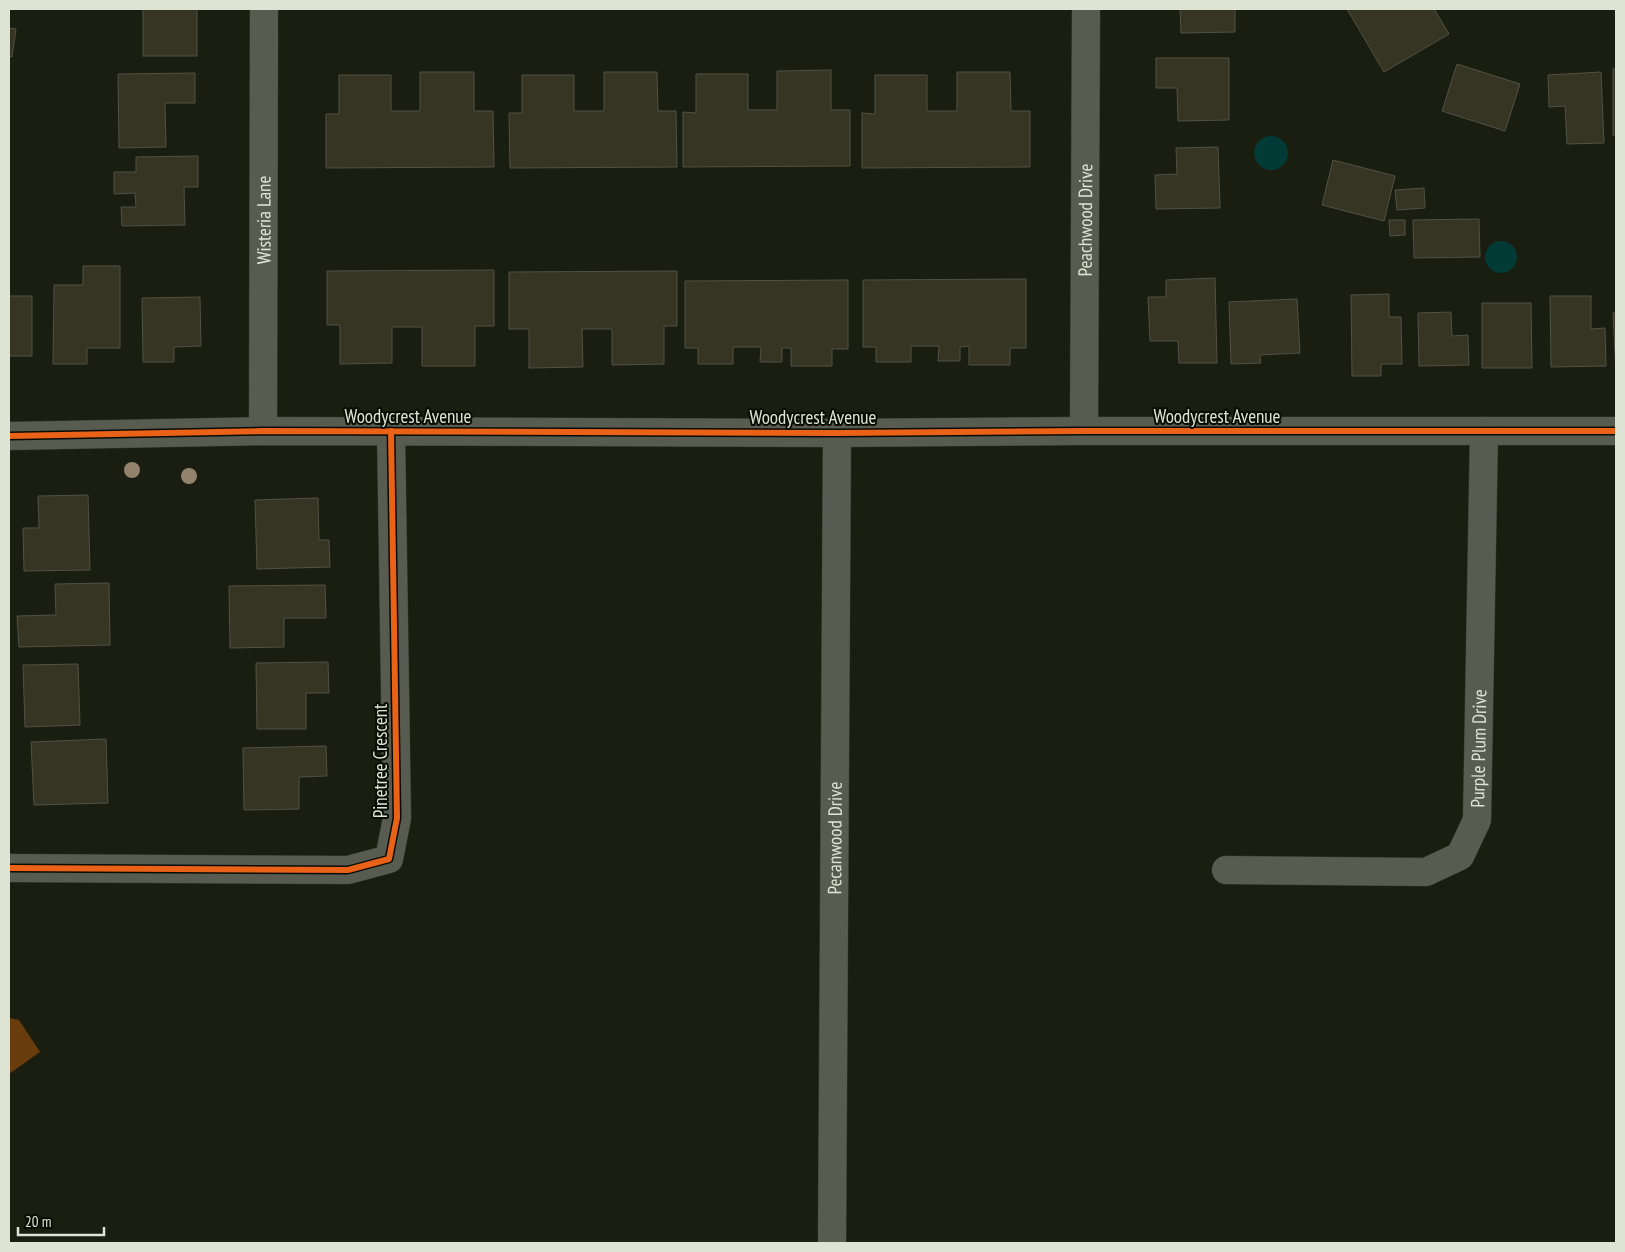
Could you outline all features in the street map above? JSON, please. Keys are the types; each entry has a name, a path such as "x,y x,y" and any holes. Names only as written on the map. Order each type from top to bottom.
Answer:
{"street":[{"name":"Wisteria Lane","path":"263,431 264,9"},
{"name":"Peachwood Drive","path":"1084,430 1086,9"},
{"name":"Woodycrest Avenue","path":"9,436 263,431 837,433 1084,430 1616,431"},
{"name":"Pinetree Crescent","path":"9,868 348,870 389,859 397,818 391,431"},
{"name":"Purple Plum Drive","path":"1226,870 1426,872 1460,856 1477,820 1484,431"},
{"name":"Pecanwood Drive","path":"832,1243 837,433"}],"shaded area":[{"path":"9,1018 19,1020 40,1052 9,1074"}],"water":[{"path":"1271,136 1283,141 1288,153 1283,165 1271,170 1259,165 1254,153 1259,141"},
{"path":"1501,241 1513,245 1517,257 1513,269 1501,273 1489,269 1485,257 1489,245"}],"building":[{"path":"143,9 197,9 197,56 143,56"},
{"path":"1180,9 1235,9 1235,32 1181,33"},
{"path":"1347,9 1434,9 1449,34 1384,72"},
{"path":"9,28 16,29 12,57 9,56"},
{"path":"1156,58 1229,58 1229,120 1178,121 1177,88 1156,88"},
{"path":"1457,64 1520,84 1505,131 1442,111"},
{"path":"1613,69 1616,69 1616,135 1613,135"},
{"path":"831,70 831,110 850,110 850,166 683,167 683,112 696,113 696,74 748,74 748,110 777,110 777,71"},
{"path":"420,72 474,72 474,111 493,111 494,167 326,168 326,114 339,114 339,75 391,75 391,111 420,111"},
{"path":"604,72 657,72 658,111 676,111 677,167 510,168 509,113 522,113 522,75 574,75 574,111 604,111"},
{"path":"957,72 1010,72 1011,111 1030,111 1030,167 862,168 862,113 875,114 875,75 927,75 927,111 957,111"},
{"path":"1601,72 1604,143 1567,144 1565,106 1549,107 1548,75"},
{"path":"195,73 195,103 165,103 166,147 119,148 118,74"},
{"path":"1218,147 1220,208 1156,209 1155,175 1177,174 1176,148"},
{"path":"198,156 198,187 184,187 185,225 122,226 121,207 136,207 135,193 114,194 114,172 136,172 136,157"},
{"path":"1333,160 1395,176 1384,221 1322,205"},
{"path":"1424,188 1425,208 1397,210 1395,190"},
{"path":"1479,219 1480,257 1414,258 1413,220"},
{"path":"1389,220 1405,220 1405,235 1390,236"},
{"path":"83,266 120,266 120,348 87,348 87,364 53,364 54,285 83,285"},
{"path":"494,270 494,326 475,326 475,366 422,366 422,327 392,327 392,363 340,364 340,325 327,325 327,271"},
{"path":"677,271 677,326 664,326 664,364 612,365 612,329 582,329 583,367 529,368 529,329 509,329 509,272"},
{"path":"1215,278 1217,363 1179,363 1178,341 1150,341 1148,297 1166,297 1166,280"},
{"path":"1026,279 1026,348 1010,348 1010,365 969,365 969,346 960,347 960,361 938,361 939,346 911,346 911,362 876,362 876,347 863,347 863,280"},
{"path":"848,280 848,349 832,349 832,366 791,366 791,348 782,348 782,362 760,362 761,347 733,347 733,364 698,364 698,348 685,348 685,281"},
{"path":"1389,294 1389,317 1401,317 1402,364 1381,364 1381,376 1352,376 1351,295"},
{"path":"9,296 32,296 32,356 9,356"},
{"path":"1550,296 1591,296 1591,329 1605,328 1606,366 1551,367"},
{"path":"200,297 201,346 174,347 174,362 143,362 142,298"},
{"path":"1297,299 1300,353 1260,355 1261,363 1231,364 1229,302"},
{"path":"1482,303 1531,303 1532,368 1482,368"},
{"path":"1451,312 1452,336 1468,335 1469,365 1419,366 1418,313"},
{"path":"1613,313 1616,313 1616,372"},
{"path":"88,495 90,570 24,571 23,528 39,528 38,496"},
{"path":"318,498 319,540 329,540 330,567 257,569 255,500"},
{"path":"109,583 110,645 19,647 17,616 56,615 55,584"},
{"path":"325,585 326,618 284,618 284,647 230,648 229,586"},
{"path":"328,662 329,693 306,693 306,729 257,729 256,663"},
{"path":"78,664 80,725 25,727 23,665"},
{"path":"106,739 108,803 34,805 31,742"},
{"path":"326,746 327,776 299,777 299,809 244,810 243,748"}],"cycle path":[{"path":"9,436 263,431 837,433 1616,431"},
{"path":"9,868 348,870 389,859 397,818 391,431"}]}
